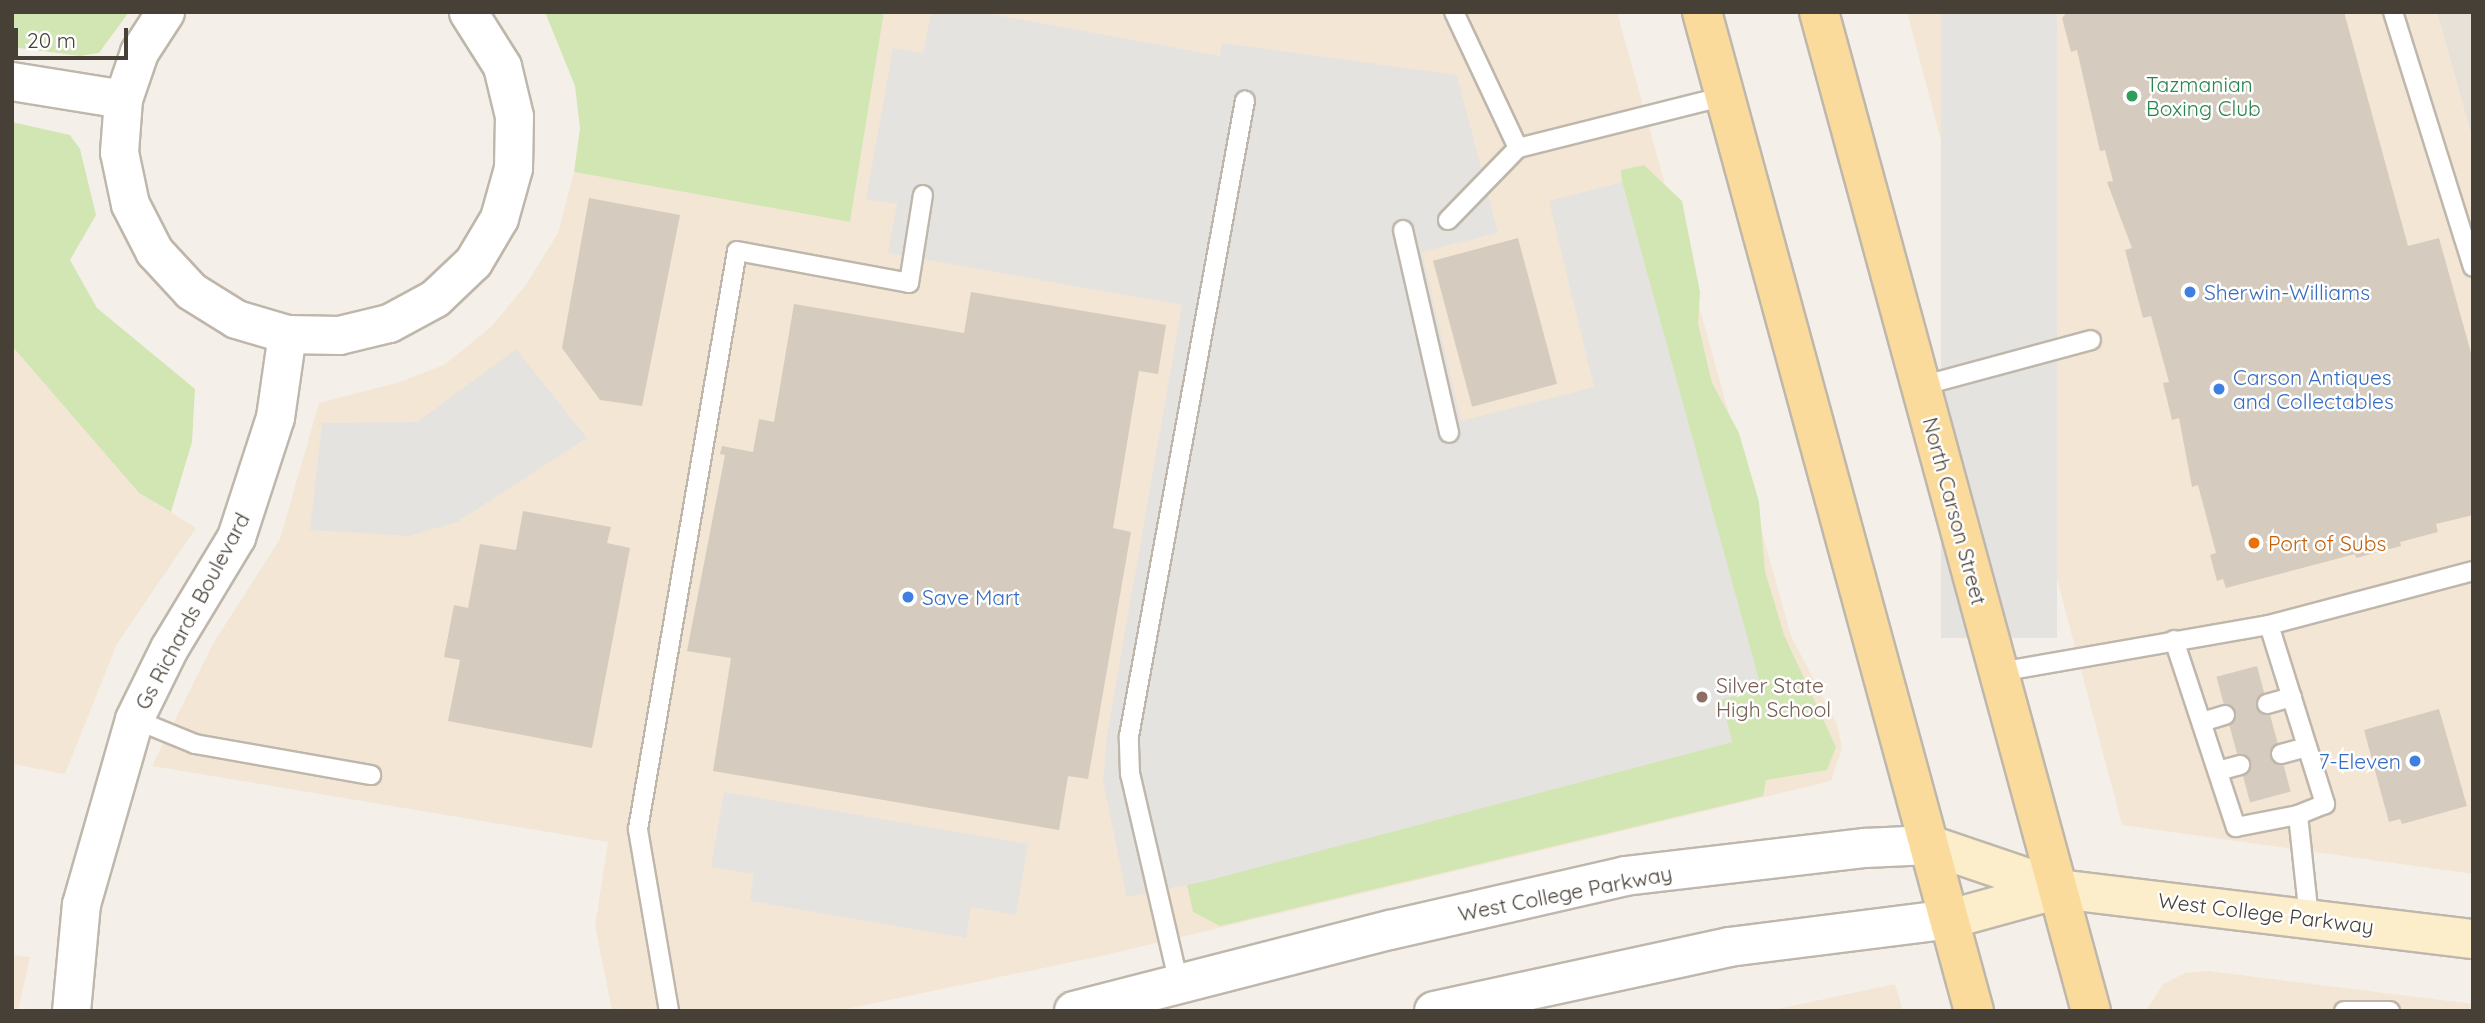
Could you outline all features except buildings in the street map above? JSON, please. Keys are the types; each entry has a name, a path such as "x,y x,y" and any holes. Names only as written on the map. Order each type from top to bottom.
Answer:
{"main road":[{"path":"1702,12 1974,1011"},
{"name":"North Carson Street","path":"1819,12 2091,1011"},
{"name":"West College Parkway","path":"1930,845 2059,889 2473,939"},
{"name":"West College Parkway","path":"1950,919 2059,889"}],"street":[{"path":"165,12 139,52 123,99 119,152 130,204 154,251 191,291 236,319 287,334 339,335 389,323 435,298 473,262 499,218 513,168 514,116 502,66 468,12"},
{"path":"12,80 123,99"},
{"name":"Gs Richards Boulevard","path":"71,1011 81,904 134,719 169,648 236,537 275,416 287,334"},
{"name":"West College Parkway","path":"1074,1011 1625,877 1865,848 1930,845"},
{"name":"West College Parkway","path":"1434,1011 1729,947 1950,919"}],"lane":[{"path":"1454,12 1518,148"},
{"path":"2393,12 2473,267"},
{"path":"1448,220 1518,148 1725,96"},
{"path":"1179,984 1129,774 1129,736 1245,100"},
{"path":"668,1011 638,829 737,251 909,283 923,195"},
{"path":"1403,230 1449,433"},
{"path":"1921,386 2091,340"},
{"path":"1999,672 2269,625 2473,570"},
{"path":"2174,640 2236,827 2298,815 2325,804 2269,625"},
{"path":"2267,704 2292,697"},
{"path":"2202,722 2225,715"},
{"path":"134,719 195,744 371,775"},
{"path":"2281,754 2307,747"},
{"path":"2218,771 2240,765"},
{"path":"2298,815 2309,918"},
{"path":"2344,1011 2390,1011"}],"shaded area":[{"path":"884,12 1617,12 1791,636 1837,724 1842,748 1831,781 1106,955 836,1011 612,1011 595,926 608,842 152,766 214,642 280,539 319,403 400,382 444,365 491,327 525,286 558,233 574,172 850,222"},
{"path":"931,12 980,12 1220,56 1222,43 1457,75 1498,233 1422,252 1461,421 1594,387 1549,201 1622,182 1761,687 1721,700 1732,742 1206,881 1127,897 1103,782 1107,735 1182,305 888,253 897,204 866,199 893,48 923,53"},
{"path":"1907,12 2437,12 2473,142 2473,874 2122,825"},
{"path":"1941,12 2057,12 2057,638 1941,638"},
{"path":"2437,12 2473,12 2473,142"},
{"path":"12,346 139,493 196,528 117,644 65,774 12,764"},
{"path":"516,349 587,438 457,522 409,536 310,530 322,423 417,422"},
{"path":"724,792 1028,844 1016,915 971,907 966,938 750,901 754,874 711,867"},
{"path":"12,955 30,957 18,1011 12,1011"},
{"path":"2208,971 2473,1004 2473,1011 2146,1011 2163,984 2185,973"},
{"path":"1895,984 1903,1011 1767,1011"}],"green space":[{"path":"12,12 129,12 99,53 80,56 12,47"},
{"path":"545,12 884,12 850,222 574,172 580,128 575,86"},
{"path":"12,122 70,135 80,149 96,215 70,260 97,308 195,389 192,442 171,512 139,493 12,346"},
{"path":"1644,165 1682,201 1700,292 1698,324 1712,383 1739,433 1759,502 1765,571 1784,635 1836,747 1827,770 1766,780 1763,796 1220,926 1193,912 1187,885 1732,742 1721,699 1760,687 1622,182 1621,170"}],"place":[{"name":"Tazmanian Boxing Club","path":"2132,96"},
{"name":"Sherwin-Williams","path":"2190,292"},
{"name":"Carson Antiques and Collectables","path":"2219,389"},
{"name":"Port of Subs","path":"2254,543"},
{"name":"Save Mart","path":"908,597"},
{"name":"Silver State High School","path":"1702,697"},
{"name":"7-Eleven","path":"2415,761"}]}
